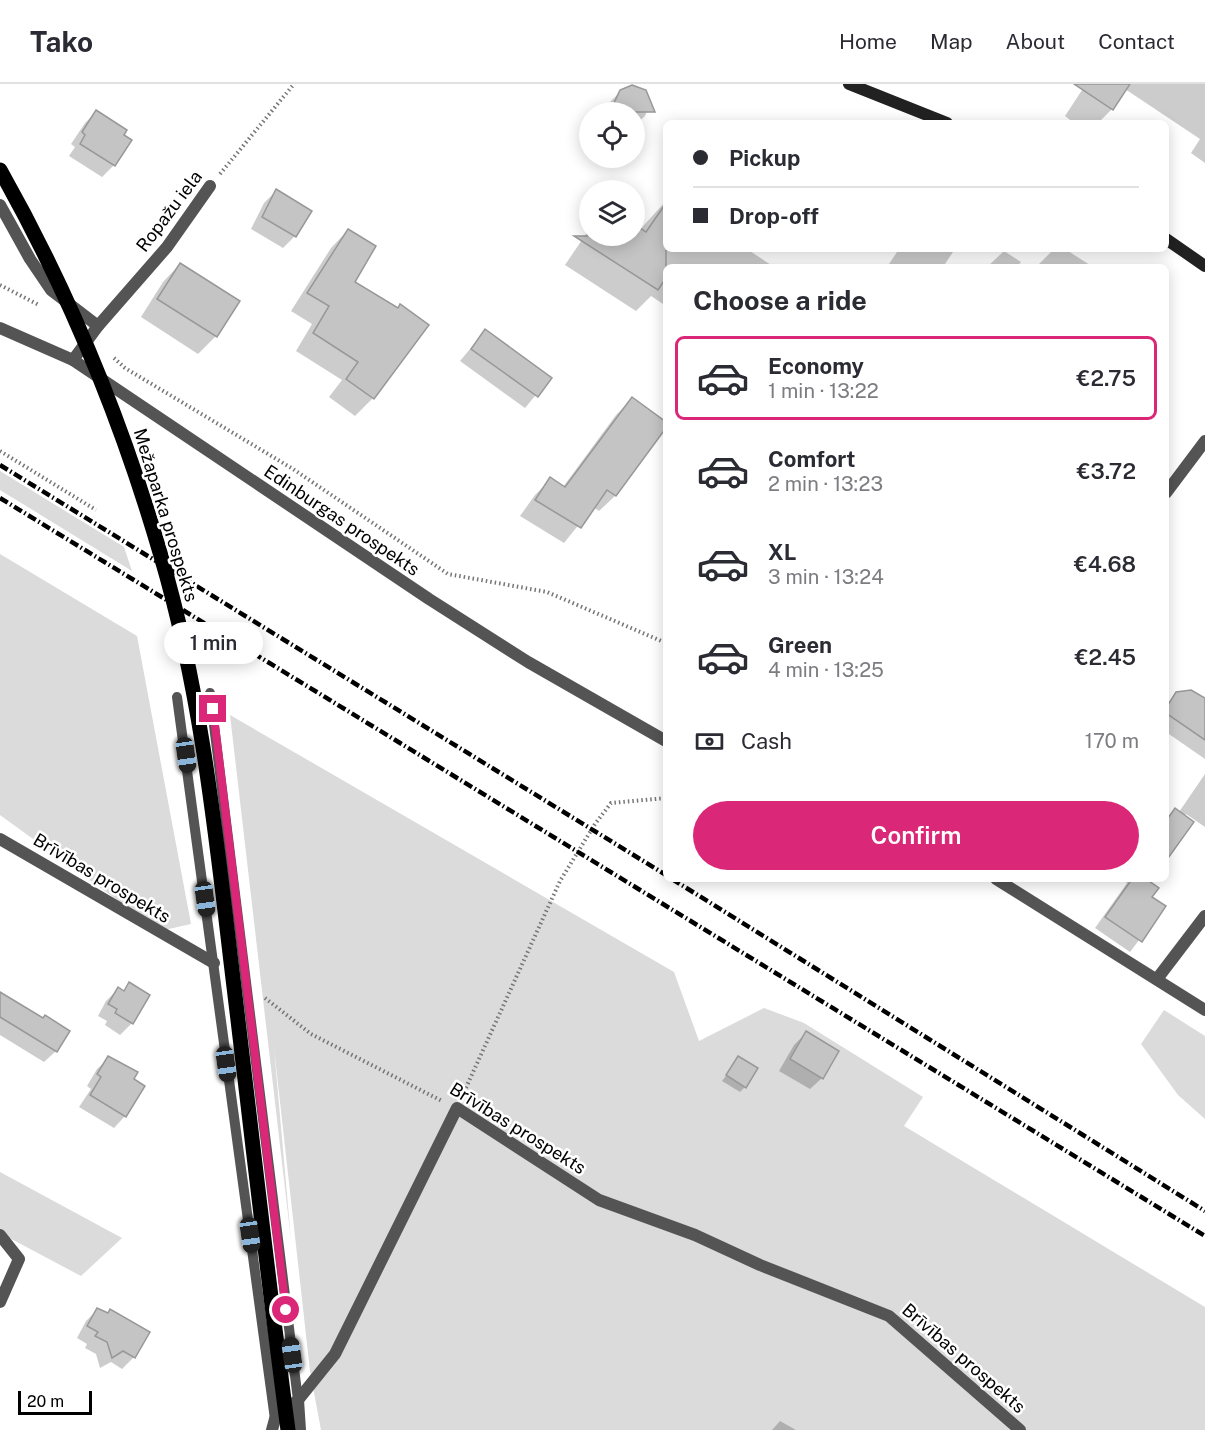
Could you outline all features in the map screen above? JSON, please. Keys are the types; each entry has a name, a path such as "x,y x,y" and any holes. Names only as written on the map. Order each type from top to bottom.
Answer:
{"main road":[{"path":"849,84 939,120"},
{"name":"Mežaparka prospekts","path":"0,170 65,296 106,390 162,558 191,677 213,804 288,1430"},
{"path":"1169,241 1205,267"}],"street":[{"name":"Ropažu iela","path":"73,360 167,247 210,186"},
{"path":"0,205 30,259 51,290 94,332"},
{"name":"Edinburgas prospekts","path":"0,328 73,360 429,599 528,662 663,739"},
{"path":"1169,489 1205,441"},
{"name":"Brīvības prospekts","path":"0,839 214,963"},
{"path":"1001,882 1205,1010"},
{"path":"1157,979 1205,916"},
{"path":"273,1424 310,1387 335,1354 457,1108"},
{"name":"Brīvības prospekts","path":"457,1108 599,1200 695,1234 760,1265 889,1316 1020,1430"},
{"path":"0,1235 19,1259 0,1302"},
{"path":"298,1400 300,1430"}],"lane":[{"path":"210,693 298,1400"},
{"path":"177,697 214,963 273,1424"},
{"name":"Brīvības prospekts","path":"214,963 247,982"}],"path":[{"name":"Ropažu iela","path":"210,186 294,84"},
{"path":"0,285 44,308"},
{"path":"94,332 125,368 293,469 448,574 547,592 663,642"},
{"path":"0,451 96,510"},
{"path":"457,1108 560,880 595,824 611,803 663,798"},
{"name":"Brīvības prospekts","path":"247,982 311,1034 457,1108"}],"shaded area":[{"path":"0,471 124,547 132,571 0,490"},
{"path":"0,554 137,636 191,924 160,931 0,815"},
{"path":"230,715 674,972 699,1041 764,1008 804,1023 923,1097 904,1126 1205,1307 1205,1430 321,1430 310,1371 274,1048 291,1240"},
{"path":"1164,1010 1205,1036 1205,1119 1178,1095 1141,1044"},
{"path":"0,1172 122,1238 81,1276 0,1233"}],"building":[{"path":"1074,84 1130,84 1113,110"},
{"path":"632,85 646,90 655,112 645,112 645,102 614,102 620,90"},
{"path":"96,110 127,130 124,135 132,140 115,166 80,144 85,135 82,132"},
{"path":"276,189 312,211 296,237 262,217"},
{"path":"663,207 663,252 666,252 666,264 663,264 663,282 658,290 590,246 645,246 645,231"},
{"path":"348,229 376,246 355,282 398,308 400,304 429,325 374,399 346,379 358,362 313,333 329,306 307,293"},
{"path":"180,263 240,301 217,337 157,299"},
{"path":"485,329 552,378 538,397 471,349"},
{"path":"632,397 663,420 663,432 616,496 607,490 581,528 535,500 550,477 565,487"},
{"path":"1191,690 1205,698 1205,740 1169,715 1169,703 1176,692"},
{"path":"1175,808 1194,822 1169,857 1169,817"},
{"path":"1130,882 1150,882 1159,888 1152,897 1166,906 1142,942 1105,917"},
{"path":"129,982 150,995 133,1024 115,1013 117,1009 108,1004 118,987 124,991"},
{"path":"0,992 43,1018 45,1015 70,1031 57,1052 0,1017"},
{"path":"806,1031 839,1051 823,1079 790,1059"},
{"path":"108,1056 138,1072 134,1079 145,1086 126,1117 90,1095 101,1077 97,1074"},
{"path":"738,1056 758,1068 746,1088 726,1075"},
{"path":"97,1308 108,1313 110,1309 150,1332 135,1358 123,1351 112,1358 107,1342 95,1336 98,1332 87,1326"}],"railway":[{"path":"0,465 663,873"},
{"path":"0,498 1205,1236"},
{"path":"677,882 1205,1211"}],"route":[{"path":"213,709 286,1310"}]}
